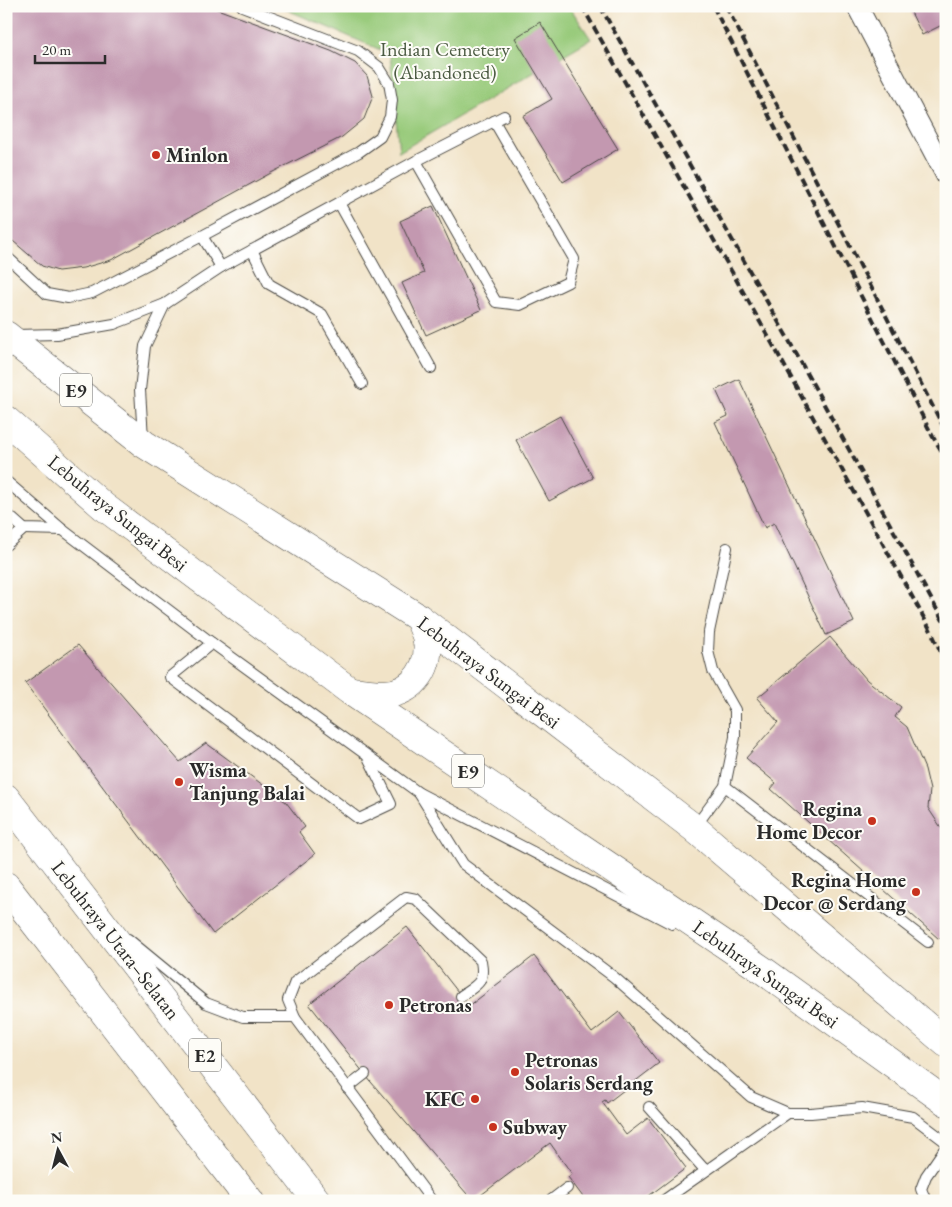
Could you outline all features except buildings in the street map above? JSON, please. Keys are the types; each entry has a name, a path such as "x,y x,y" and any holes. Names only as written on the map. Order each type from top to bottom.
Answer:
{"highway":[{"name":"Lebuhraya Sungai Besi","path":"7,335 144,444 419,618 694,828 946,1043"},
{"name":"Lebuhraya Sungai Besi","path":"6,420 103,506 350,691 764,971 946,1102"},
{"path":"350,691 387,694 408,688 420,677 426,658 426,638 419,618"},
{"name":"Lebuhraya Utara–Selatan","path":"6,798 318,1201"},
{"path":"6,886 250,1201"}],"street":[{"path":"857,6 946,175"}],"lane":[{"path":"6,256 48,294 68,298 92,293 359,152 380,137 390,118 392,100 389,84 379,67 358,51 242,6"},
{"path":"7,335 57,334 114,324 165,304 221,267 416,161 504,116"},
{"path":"416,161 496,302 520,305 568,282 574,259 494,121"},
{"path":"339,204 431,368"},
{"path":"202,236 221,267"},
{"path":"252,250 269,284 322,314 362,384"},
{"path":"144,444 140,390 145,346 165,304"},
{"path":"6,481 63,530 212,642 419,793 764,971"},
{"path":"6,513 24,529 63,530"},
{"path":"6,545 24,529"},
{"path":"694,828 725,786 735,737 735,710 713,670 708,651 709,632 727,548"},
{"path":"212,642 170,677 359,819 391,804 367,755"},
{"path":"725,786 928,942"},
{"path":"419,793 464,864 614,977 751,1097 788,1113 811,1114 862,1108 913,1117 946,1142"},
{"path":"432,1201 295,1017 288,1000 295,982 406,898 416,899 480,961 483,974 478,984 461,996"},
{"path":"93,910 206,1003 243,1017 295,1017"},
{"path":"347,1088 365,1074"},
{"path":"649,1107 705,1170"},
{"path":"663,1201 788,1113"},
{"path":"926,1201 921,1189 926,1176 946,1147"},
{"path":"550,1201 567,1188"}],"green space":[{"name":"Indian Cemetery (Abandoned)","path":"278,6 569,6 591,39 399,152 390,54"}],"railway":[{"path":"582,6 773,345 930,629 946,663"},
{"path":"600,6 787,337 946,626"},
{"path":"713,6 933,437 946,458"},
{"path":"726,6 946,432"}],"place":[{"name":"Minlon","path":"156,155"},
{"name":"Wisma Tanjung Balai","path":"179,782"},
{"name":"Regina Home Decor","path":"872,821"},
{"name":"Regina Home Decor @ Serdang","path":"916,892"},
{"name":"Petronas","path":"389,1005"},
{"name":"Petronas Solaris Serdang","path":"515,1072"},
{"name":"KFC","path":"475,1099"},
{"name":"Subway","path":"493,1127"}]}
